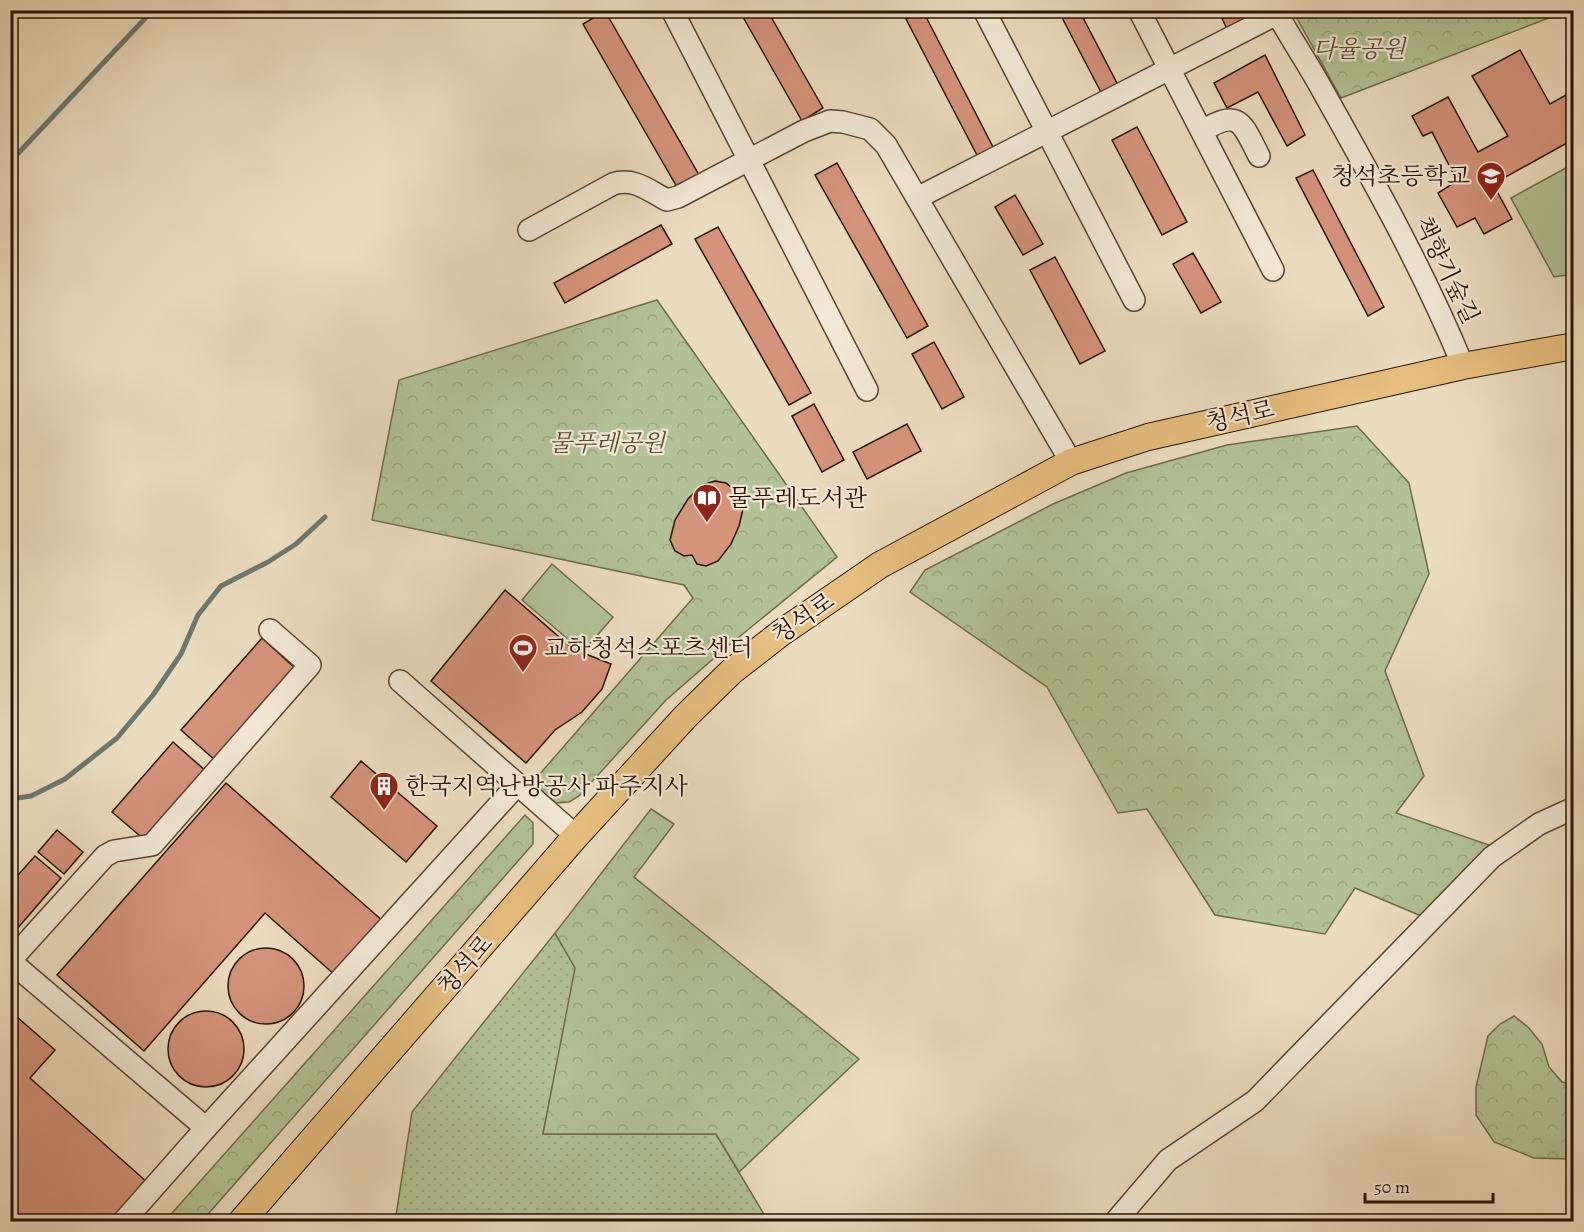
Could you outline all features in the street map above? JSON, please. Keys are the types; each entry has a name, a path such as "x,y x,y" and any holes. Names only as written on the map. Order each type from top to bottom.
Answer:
{"main road":[{"name":"청석로","path":"241,1221 576,836 686,716 732,671 781,633 880,565 1071,462 1148,436 1463,366 1574,346"}],"street":[{"path":"672,10 867,390"},
{"path":"984,10 1134,300"},
{"path":"1140,10 1273,270"},
{"path":"917,198 1170,69 1276,12"},
{"name":"책향기숲길","path":"1276,12 1324,92 1398,226 1440,310 1463,366"},
{"path":"1202,131 1219,121 1233,119 1243,125 1259,156"},
{"path":"529,230 624,180 667,200 678,197 804,131 830,121 870,129 886,145 1071,462"},
{"path":"206,1128 10,961 105,856 114,851 152,845 310,665 270,630"},
{"path":"400,681 576,836"},
{"path":"123,1221 517,784"},
{"path":"1115,1221 1168,1160 1255,1101 1492,857 1539,824 1574,808"}],"green space":[{"name":"다율공원","path":"1293,11 1567,11 1341,98"},
{"path":"1573,164 1573,274 1554,277 1511,198"},
{"name":"물푸레공원","path":"657,300 837,557 666,700 579,796 569,802 556,803 532,783 693,598 684,585 372,520 399,380"},
{"path":"1357,426 1409,483 1429,574 1385,671 1424,776 1396,813 1489,845 1426,918 1355,888 1325,934 1215,915 1147,809 1118,813 1047,687 910,592 925,570 1053,504 1126,473 1227,445"},
{"path":"552,564 613,617 583,652 522,600"},
{"path":"651,809 674,824 634,877 859,1059 739,1172 716,1134 543,1134 575,968 555,933"},
{"path":"525,815 533,823 533,844 202,1221 165,1221"},
{"path":"555,933 576,968 543,1134 716,1134 768,1221 395,1222 412,1112"},
{"path":"1514,1016 1528,1027 1542,1044 1549,1067 1562,1082 1573,1084 1573,1159 1534,1158 1494,1142 1476,1115 1476,1087 1488,1036 1500,1024"}],"building":[{"path":"739,10 767,10 823,108 802,121"},
{"path":"1058,10 1079,10 1119,87 1103,96"},
{"path":"1218,10 1239,10 1244,20 1227,29"},
{"path":"605,11 699,175 677,187 583,24"},
{"path":"923,11 994,149 978,157 906,19"},
{"path":"1520,50 1550,104 1568,94 1574,101 1574,139 1493,184 1512,219 1484,234 1475,218 1457,227 1438,193 1457,181 1432,132 1423,136 1412,116 1448,97 1478,152 1508,136 1472,76"},
{"path":"1265,55 1305,135 1287,146 1258,92 1227,108 1214,83"},
{"path":"1137,127 1187,222 1162,235 1112,140"},
{"path":"837,163 928,326 907,338 815,175"},
{"path":"1313,170 1384,307 1368,316 1296,178"},
{"path":"1015,195 1043,244 1023,255 995,207"},
{"path":"661,225 672,244 565,303 554,283"},
{"path":"718,227 811,393 789,405 695,239"},
{"path":"1193,253 1221,302 1201,313 1173,264"},
{"path":"1055,257 1105,351 1080,364 1030,270"},
{"path":"934,342 964,397 942,409 912,354"},
{"path":"814,404 844,460 822,472 792,416"},
{"path":"907,424 921,451 867,479 853,452"},
{"name":"물푸레도서관","path":"715,481 726,483 742,497 744,505 739,526 731,544 718,561 706,566 697,564 692,555 684,556 675,551 670,540 675,520 688,499 702,485"},
{"name":"교하청석스포츠센터","path":"505,590 573,649 611,664 602,689 582,712 555,730 526,763 431,681"},
{"path":"262,638 297,670 216,761 181,730"},
{"path":"173,742 207,772 146,841 112,812"},
{"name":"한국지역난방공사 파주지사","path":"361,761 437,826 406,862 331,797"},
{"path":"226,783 384,922 336,976 265,913 144,1051 57,975"},
{"path":"57,830 83,852 64,874 38,852"},
{"path":"35,856 61,878 10,937 10,884"},
{"path":"266,948 280,951 293,959 301,972 304,986 301,1000 293,1013 280,1021 266,1024 252,1021 239,1013 231,1000 228,986 231,972 239,959 252,951"},
{"path":"10,1011 55,1050 30,1078 148,1183 115,1222 10,1222"},
{"path":"206,1011 220,1014 233,1022 241,1035 244,1049 241,1063 233,1076 220,1084 206,1087 192,1084 179,1076 171,1063 168,1049 171,1035 179,1022 192,1014"}],"waterway":[{"path":"10,162 153,10"},
{"path":"10,799 31,796 65,779 117,738 153,695 181,654 198,615 221,586 268,562 296,544 325,517"}],"place":[{"name":"청석초등학교","path":"1491,202"},
{"name":"물푸레도서관","path":"707,524"},
{"name":"교하청석스포츠센터","path":"523,674"},
{"name":"한국지역난방공사 파주지사","path":"384,812"}]}
